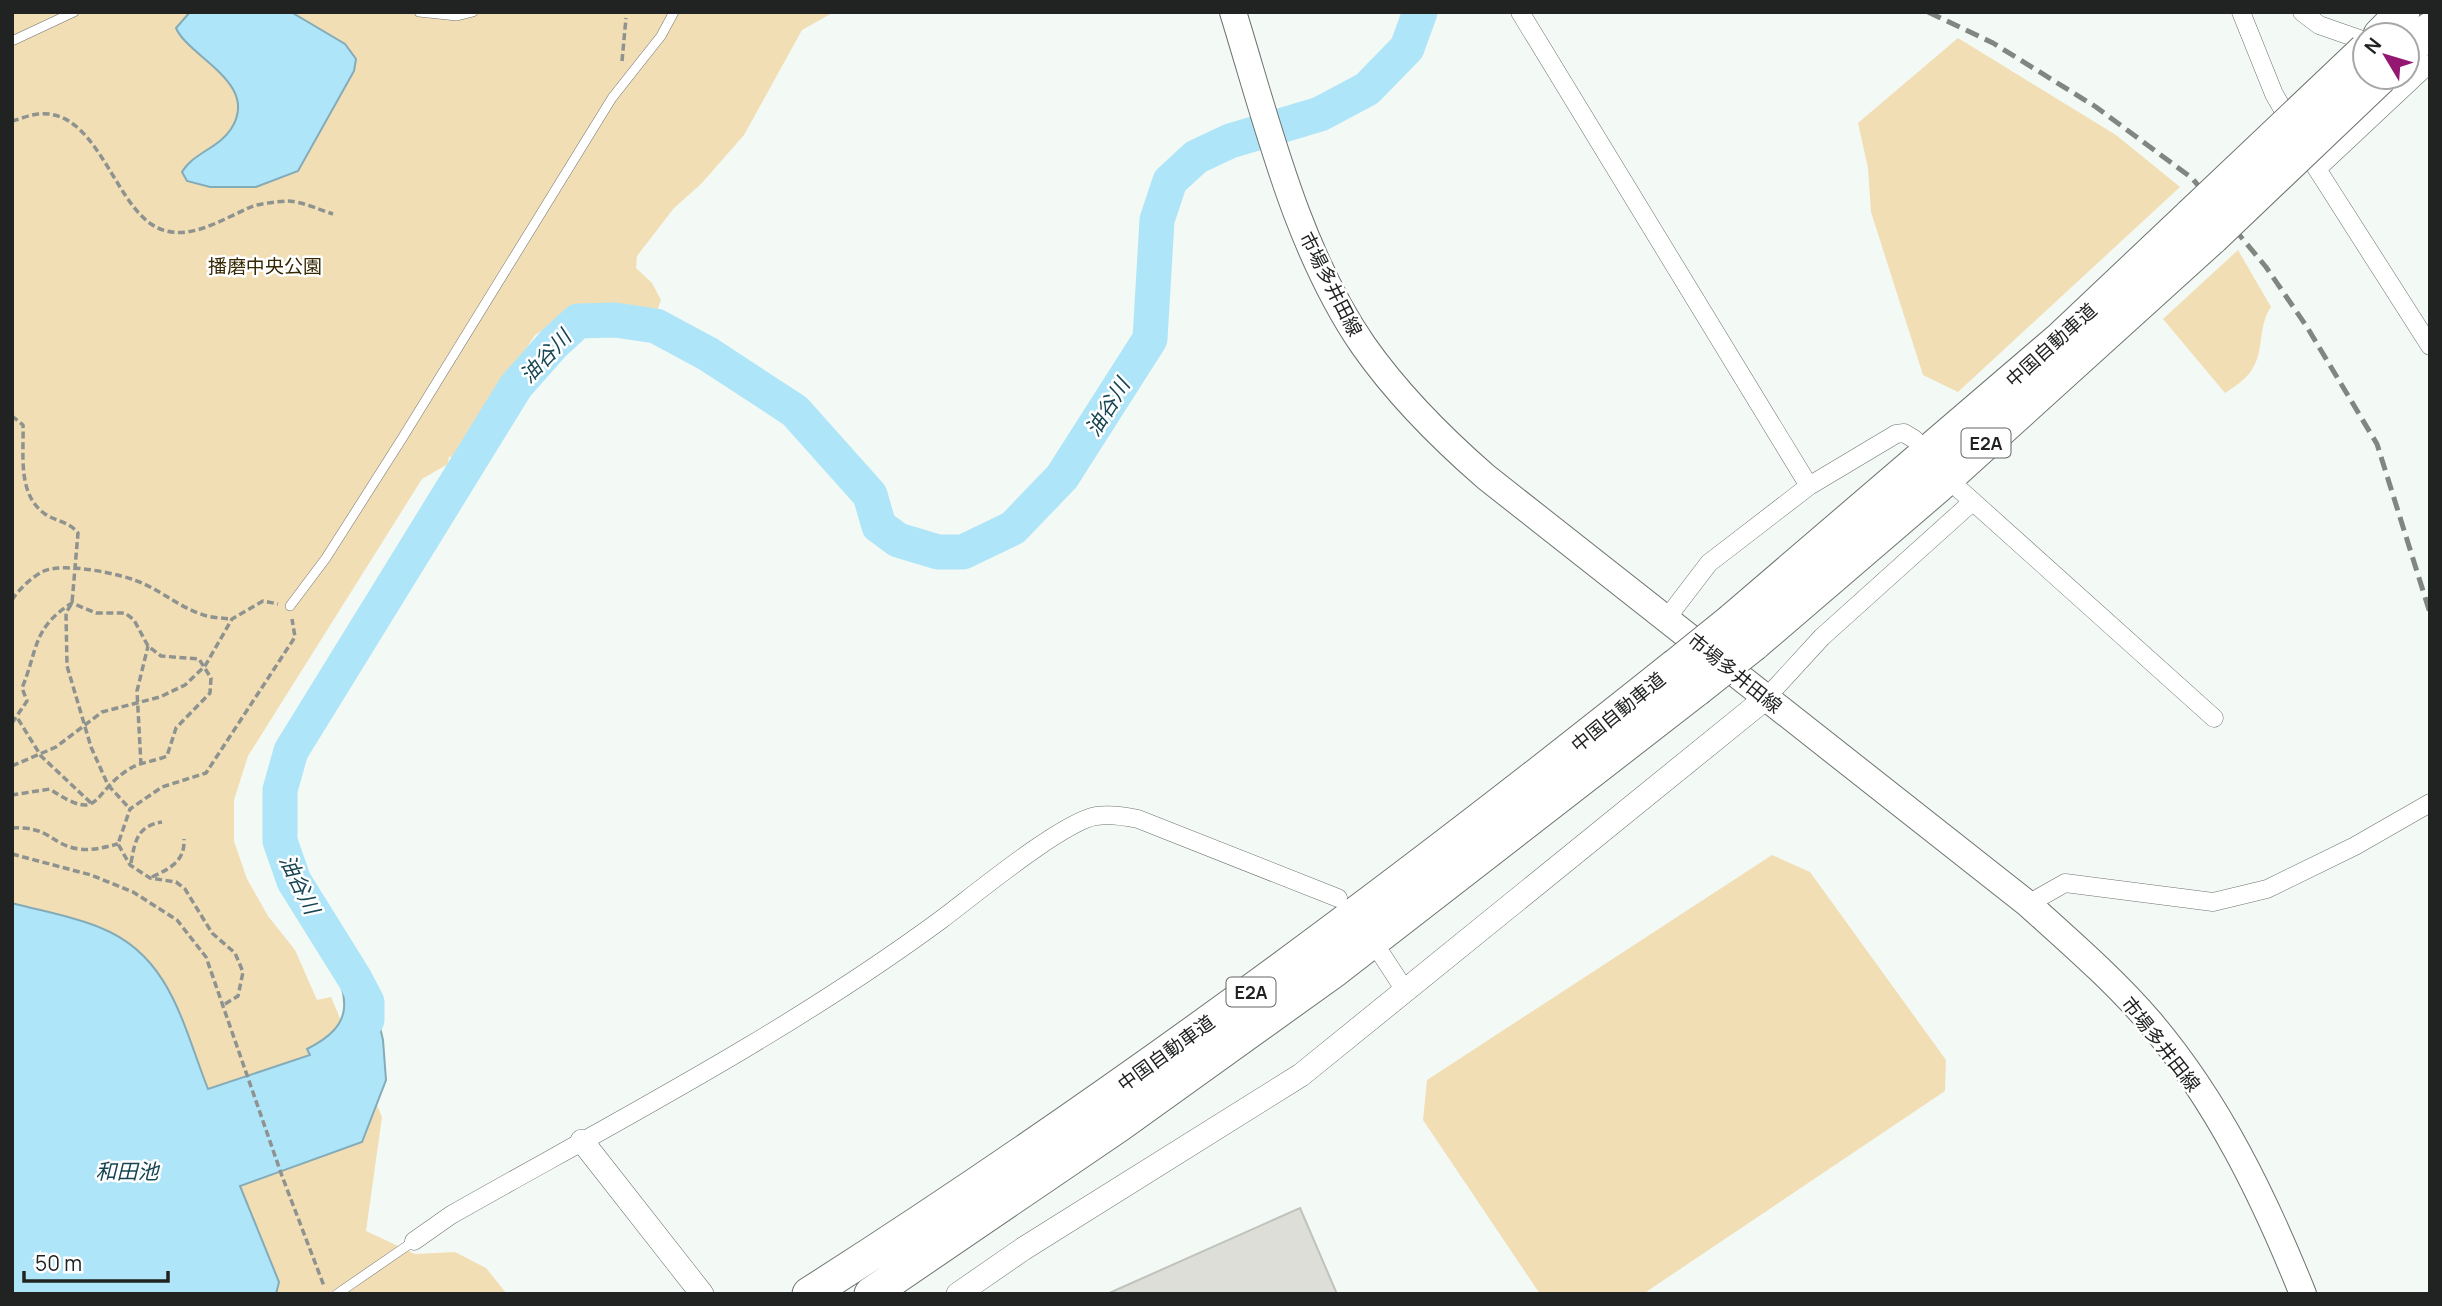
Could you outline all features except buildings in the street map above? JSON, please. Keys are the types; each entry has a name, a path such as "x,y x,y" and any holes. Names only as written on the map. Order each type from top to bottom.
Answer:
{"highway":[{"name":"中国自動車道","path":"809,1294 1105,1097 1320,943 1520,790 1686,678 1754,644 1937,488 2202,226 2351,65"},
{"name":"中国自動車道","path":"871,1294 1119,1125 1335,970 1686,678 1732,620 2061,338 2202,226 2364,91"}],"main road":[{"name":"市場多井田線","path":"1233,12 1275,153 1301,225 1361,342 1399,393 1441,438 1486,477 2028,904 2094,963 2151,1023 2239,1152 2274,1220 2304,1294"}],"street":[{"path":"1520,12 1809,486"},
{"path":"2241,12 2274,94 2317,169 2430,346"},
{"path":"2302,12 2319,25 2351,36"},
{"path":"2317,169 2430,64"},
{"path":"1667,618 1709,563 1809,486 1896,434 1905,433 1914,439"},
{"path":"958,1294 1023,1249 1301,1075 1406,992 1766,698 1822,637 1965,496 2214,718"},
{"path":"2028,904 2065,883 2213,902 2267,889 2355,846 2430,803"},
{"path":"414,1241 451,1215 713,1067 892,956 1035,851 1070,827 1094,817 1121,815 1138,819 1338,898"},
{"path":"1378,949 1406,992"},
{"path":"582,1141 694,1291"}],"lane":[{"path":"12,41 74,12"},
{"path":"419,12 457,16 473,12"},
{"path":"290,607 326,558 403,437 612,98 661,36 674,12"},
{"path":"337,1294 414,1241"}],"path":[{"path":"612,98 624,56 626,18"},
{"path":"12,121 39,113 68,120 88,136 121,191 151,224 179,234 217,224 254,206 291,201 333,214"},
{"path":"12,416 23,425 24,468 31,503 48,516 69,523 78,533 72,603 65,622 67,666 82,726 108,785 130,809"},
{"path":"12,600 45,571 75,570 122,575 146,584 175,604 204,616 232,619"},
{"path":"12,766 41,756 102,712 185,685 205,666 232,619 263,601 290,607 295,637 206,773 162,787 130,809 118,844 130,865 150,878 176,882 185,889 212,933 235,953 243,972 238,996 225,1004"},
{"path":"12,795 50,789 70,804 84,807 99,799 108,785 134,766 167,756 176,728 210,693 211,678 199,659 161,656 148,646 134,620 125,613 96,613 72,603"},
{"path":"12,723 18,719 27,701 22,688 33,661 34,643 45,625 72,603"},
{"path":"141,765 136,702 148,646"},
{"path":"18,719 41,756 91,803"},
{"path":"130,865 139,831 149,824 162,822"},
{"path":"12,828 37,828 62,844 79,849 118,844"},
{"path":"150,878 176,864 184,853 184,839"},
{"path":"12,854 91,875 133,892 177,920 206,957 225,1004 282,1177 324,1286"}],"green space":[{"name":"播磨中央公園","path":"12,12 834,12 802,30 744,135 701,184 674,208 637,256 636,268 652,283 661,300 657,311 596,303 577,309 535,335 454,459 449,456 448,464 422,479 248,756 234,800 234,841 247,879 268,916 295,950 317,1000 331,997 382,1117 366,1231 415,1254 455,1252 486,1268 507,1294 12,1294"},
{"path":"1958,38 2116,135 2180,187 1958,392 1923,375 1871,212 1868,168 1858,123"},
{"path":"2238,250 2271,307 2264,323 2255,364 2246,377 2225,393 2163,319"},
{"path":"1772,855 1810,872 1946,1060 1945,1091 1643,1294 1540,1294 1423,1120 1427,1080"}],"water":[{"path":"190,12 291,12 345,44 356,59 354,71 298,171 256,187 210,187 187,181 182,172 187,165 226,136 238,113 237,98 230,84 183,39 176,28"},
{"name":"和田池","path":"12,903 101,928 125,940 144,956 171,995 208,1089 310,1055 307,1049 334,1029 341,1019 344,996 330,952 373,998 383,1040 386,1080 362,1142 240,1186 279,1282 276,1294 12,1294"}],"waterway":[{"name":"油谷川","path":"367,1020 367,1002 355,979 294,881 280,841 280,790 291,751 516,386 554,343 578,321 615,320 656,326 708,354 795,411 870,495 879,526 898,540 938,552 963,552 1013,528 1062,477 1150,339 1157,220 1170,181 1196,157 1230,141 1320,114 1367,89 1407,48 1420,12"}],"railway":[{"path":"1928,12 1993,43 2096,107 2192,178 2266,267 2307,327 2377,444 2430,613"}]}
